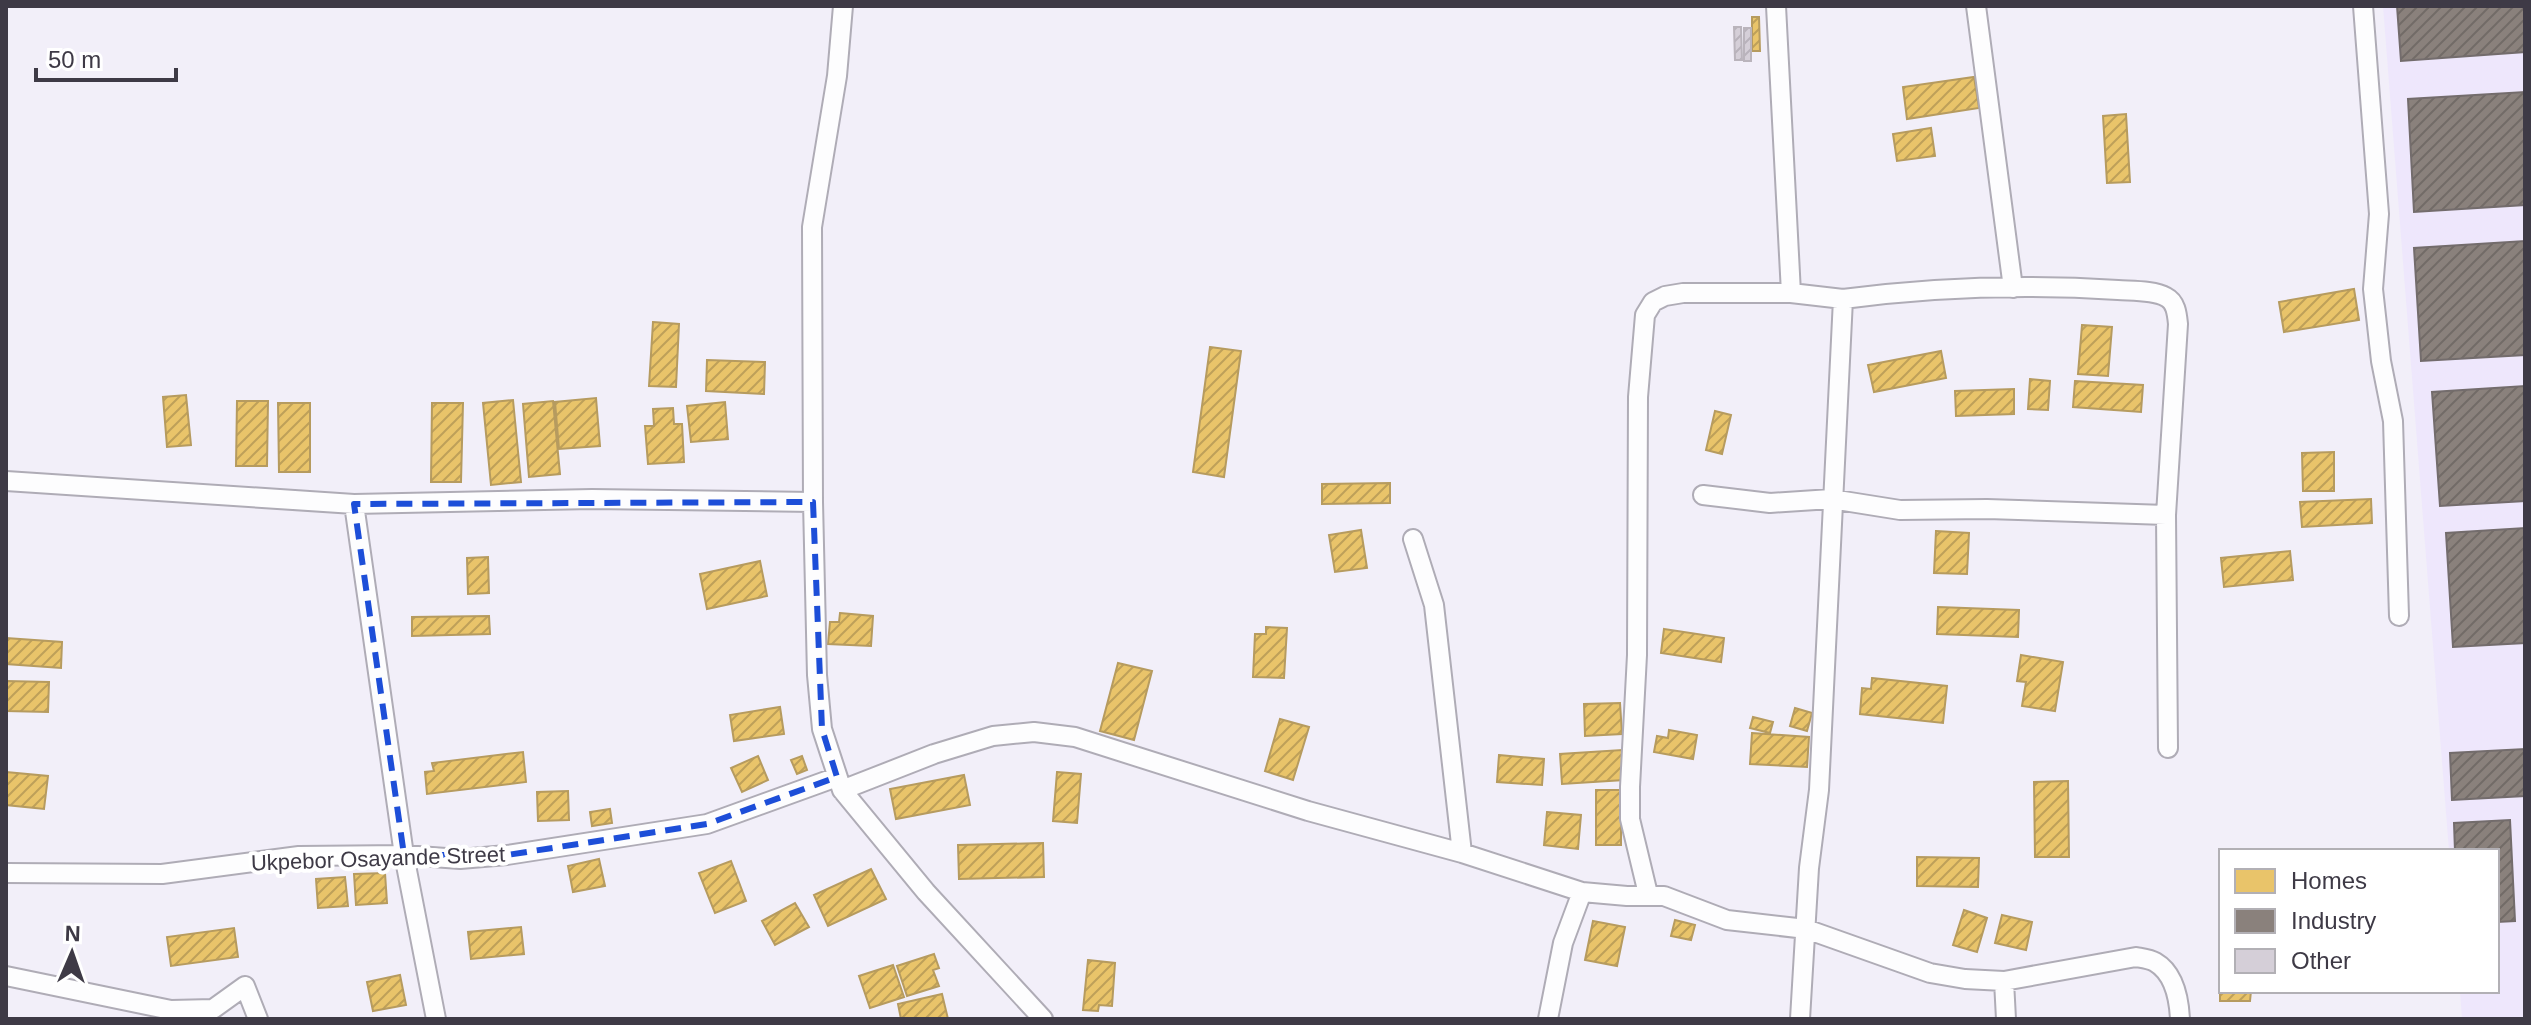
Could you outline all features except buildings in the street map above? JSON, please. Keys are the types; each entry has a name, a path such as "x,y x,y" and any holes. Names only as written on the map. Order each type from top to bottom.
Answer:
{"street":[{"path":"843,6 837,76 812,227 813,502 817,675 822,729 839,784 926,892 1043,1019"},
{"path":"1776,6 1791,293"},
{"path":"1976,6 2013,288"},
{"path":"2363,6 2379,214 2373,289 2381,361 2393,421 2399,616"},
{"path":"1648,894 1636,849 1630,797 1637,655 1638,397 1645,315 1653,302 1665,296 1683,293 1791,293 1843,299 1948,288 2013,288 2146,292 2167,297 2176,308 2178,324 2166,515 2168,748"},
{"path":"1800,1019 1809,868 1819,790 1843,299"},
{"path":"6,481 354,504 592,499 813,502"},
{"path":"1703,495 1770,503 1831,499 1900,510 1987,509 2166,515"},
{"path":"354,504 404,855 436,1019"},
{"path":"1413,539 1434,605 1462,853"},
{"name":"Ukpebor Osayande Street","path":"6,873 162,874 299,856 404,855 460,859 507,855 707,824 978,740 1034,732 1075,737 1308,811 1462,853 1582,892 1627,896 1648,894 1682,901 1727,920 1806,929 1930,973 2004,981 2136,957 2154,961 2167,975 2177,994 2180,1019"},
{"path":"1548,1019 1563,943 1582,892"},
{"path":"6,976 171,1010 213,1009 245,986 258,1019"},
{"path":"2004,981 2006,1019"}],"highlighted area":[{"path":"813,502 822,729 837,777 707,824 507,855 404,855 354,504"}],"shaded area":[{"path":"2383,6 2525,6 2525,1019 2462,1019 2460,993 2499,993 2499,849 2449,849"}]}
